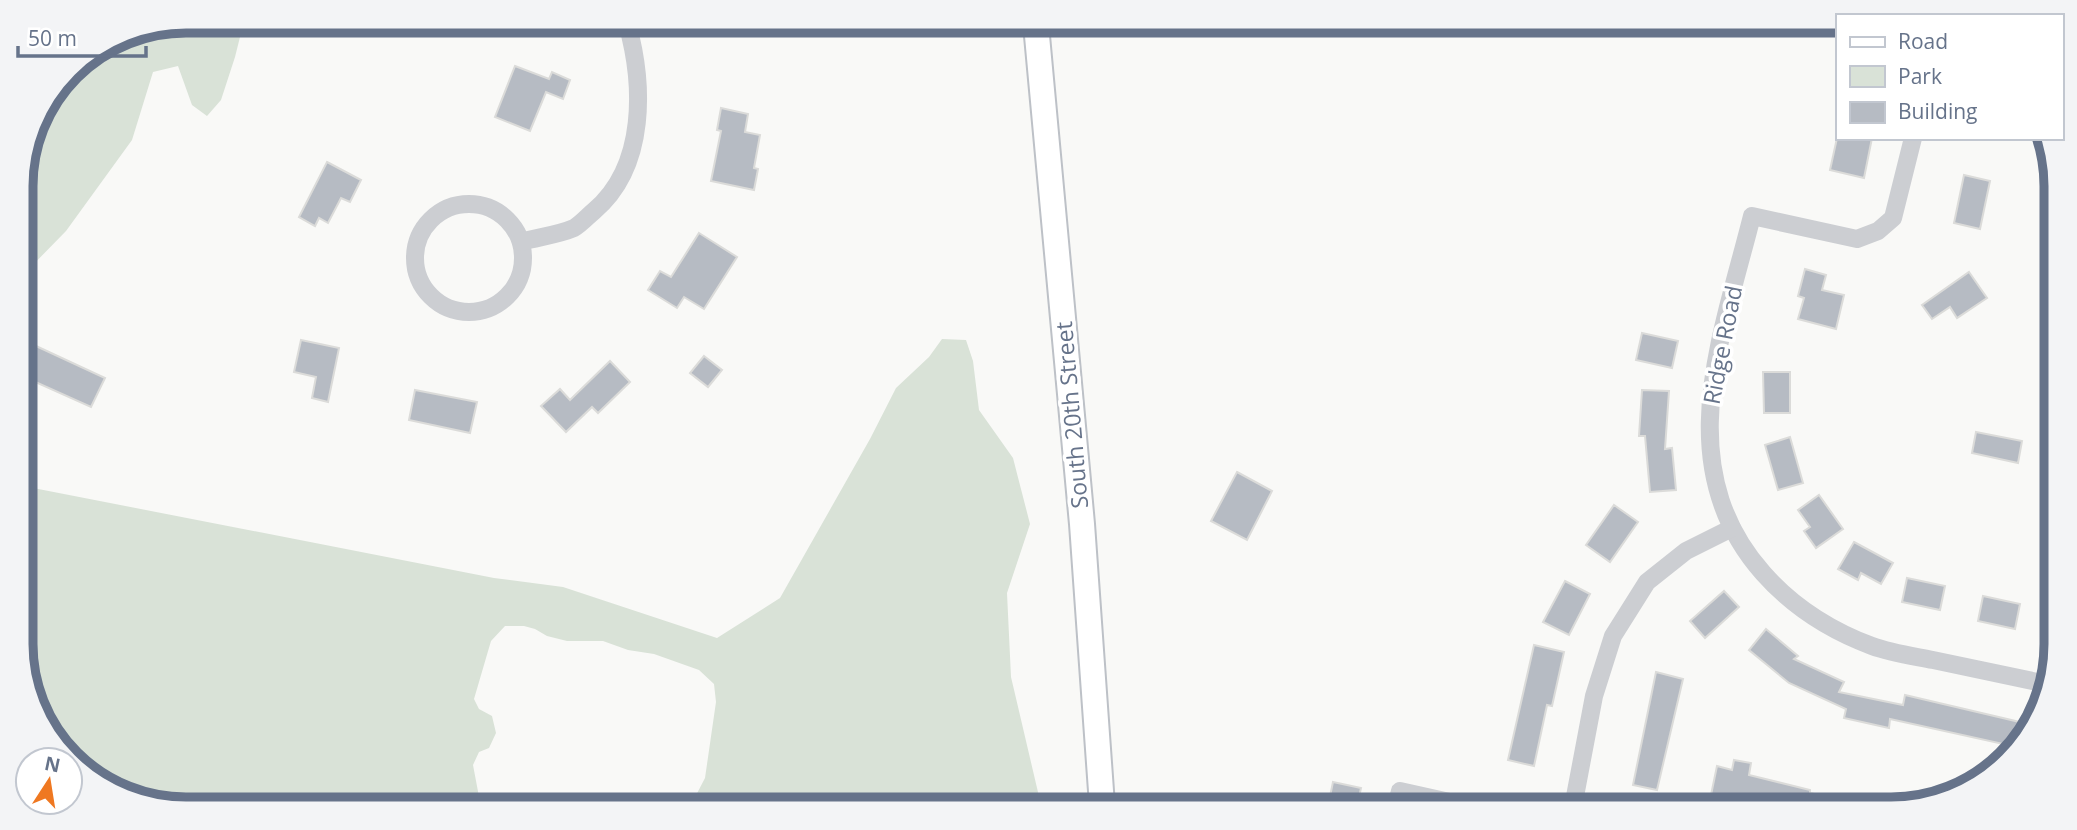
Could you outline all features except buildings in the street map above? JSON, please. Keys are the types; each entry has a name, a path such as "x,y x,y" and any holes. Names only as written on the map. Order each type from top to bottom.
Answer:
{"main road":[{"name":"South 20th Street","path":"1037,33 1082,524 1101,796"}],"street":[{"path":"521,242 575,227 606,201 623,172 635,137 639,104 636,59 630,34"},
{"name":"Ridge Road","path":"1913,140 1893,218 1878,231 1857,239 1752,216 1716,359 1708,424 1711,468 1725,514 1748,556 1780,592 1806,613 1839,633 1874,647 2039,682"},
{"path":"467,203 498,211 510,221 521,242 524,250 523,267 518,283 508,297 495,306 479,312 462,312 446,307 432,298 421,285 414,254 418,238 425,225 451,206 467,203"},
{"path":"1575,796 1594,696 1613,636 1647,582 1686,551 1732,528"}],"green space":[{"path":"176,34 241,34 221,100 207,116 192,105 178,66 153,72 132,140 66,231 34,264 34,176 38,146 59,101 78,78 101,59 137,41"},
{"path":"942,339 966,340 973,361 979,410 1013,458 1030,524 1007,593 1011,677 1039,797 695,797 705,778 716,702 714,684 699,670 654,654 628,650 603,641 567,641 524,626 505,626 491,641 474,699 479,709 492,716 496,733 489,748 479,752 473,765 479,797 186,797 156,794 118,781 85,759 84,746 71,745 49,712 41,693 33,644 33,488 494,578 563,587 717,638 780,598 896,388 929,357"}]}
